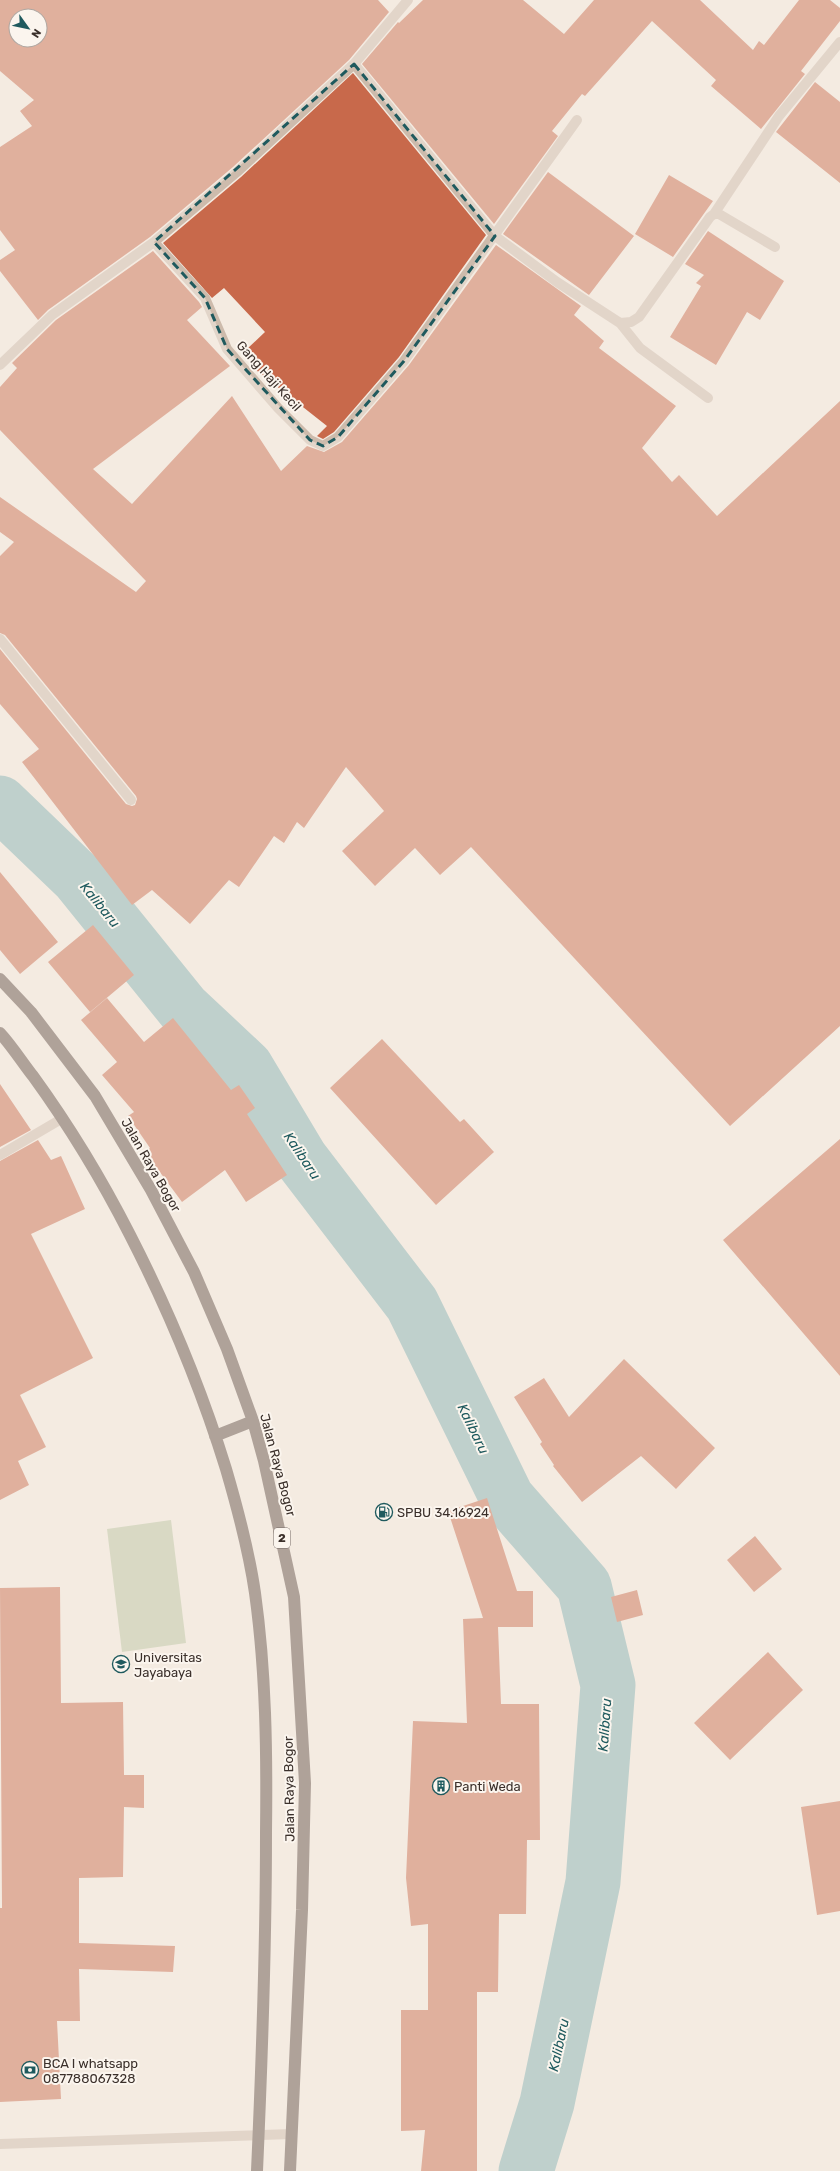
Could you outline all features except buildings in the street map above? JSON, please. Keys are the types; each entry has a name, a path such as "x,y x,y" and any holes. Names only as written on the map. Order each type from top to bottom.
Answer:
{"highway":[{"name":"Jalan Raya Bogor","path":"0,979 31,1012 95,1096 151,1190 197,1279 227,1349 253,1421 293,1591 299,1652 305,1791 302,1910 290,2171"},
{"name":"Jalan Raya Bogor","path":"0,1033 64,1118 114,1203 156,1286 194,1374 215,1436 245,1537 254,1584 265,1694 266,1906 257,2171"},
{"path":"215,1436 253,1421"}],"street":[{"path":"0,365 52,315 154,242 237,172 354,64 408,0"},
{"path":"620,323 631,322 639,317 710,217 714,214 779,116 840,42"},
{"path":"354,64 495,236 557,282 620,323 640,348 708,398"},
{"path":"495,236 577,120"},
{"path":"714,214 719,214 775,246"},
{"name":"Gang Haji Kecil","path":"154,242 205,298 227,350 278,408 310,440 323,446 338,437 404,361 495,236"},
{"path":"0,639 131,800"},
{"path":"0,1155 64,1118"},
{"path":"0,2144 292,2134"}],"highlighted area":[{"path":"354,64 495,236 404,361 338,437 323,446 310,440 227,349 205,298 154,242"}],"green space":[{"path":"171,1520 186,1643 122,1652 107,1529"}],"waterway":[{"name":"Kalibaru","path":"0,803 78,878 183,1008 246,1067 301,1159 412,1304 507,1498 584,1586 608,1685 593,1882 547,2103 526,2171"}],"place":[{"name":"SPBU 34.16924","path":"384,1512"},
{"name":"Universitas Jayabaya","path":"121,1664"},
{"name":"Panti Weda","path":"441,1786"},
{"name":"BCA I whatsapp 087788067328","path":"30,2070"}]}
